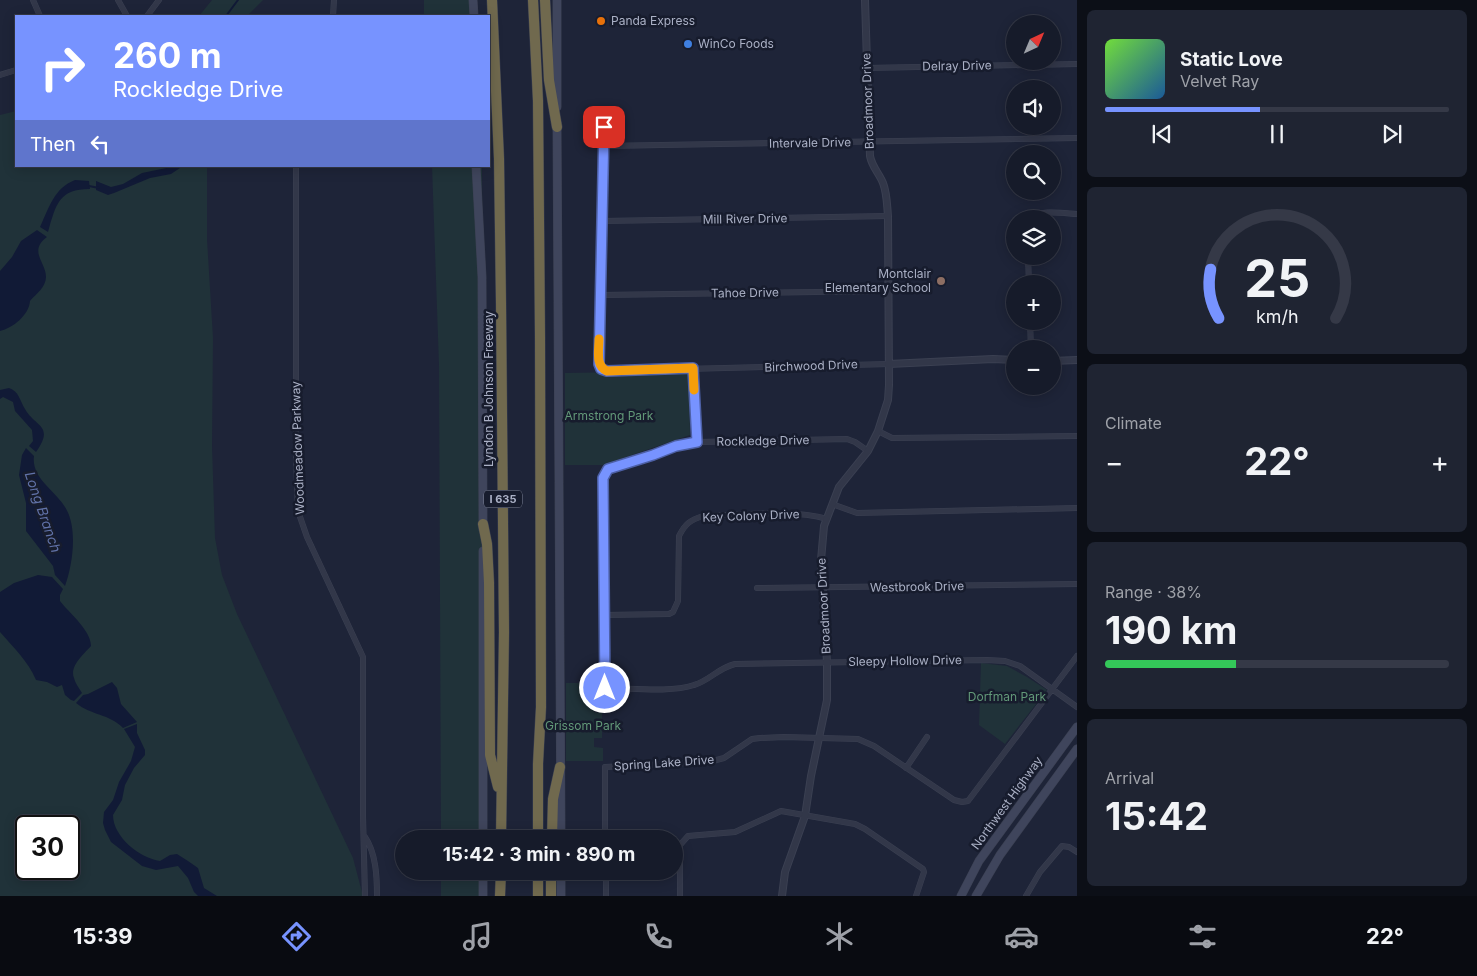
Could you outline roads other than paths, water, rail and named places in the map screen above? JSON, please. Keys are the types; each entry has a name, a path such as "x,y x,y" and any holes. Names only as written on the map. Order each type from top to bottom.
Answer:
{"highway":[{"name":"Lyndon B Johnson Freeway","path":"492,0 499,160 501,313 504,632 501,830"},
{"name":"I 635","path":"533,0 538,101 540,356 538,830"},
{"path":"545,0 550,80 557,127"},
{"path":"483,524 487,544 489,583 490,755 502,800"},
{"path":"552,830 553,799 560,767"},
{"path":"500,896 501,880"},
{"path":"538,880 538,896"},
{"path":"551,880 551,896"}],"main road":[{"path":"472,0 474,15"},
{"path":"556,0 561,830"},
{"name":"Lyndon B Johnson Freeway","path":"476,167 482,277 483,830"},
{"name":"Northwest Highway","path":"961,896 983,856 1077,727"},
{"name":"Northwest Highway","path":"976,896 1000,855 1077,748"},
{"path":"483,880 483,896"},
{"path":"561,880 561,896"}],"street":[{"path":"33,0 40,15"},
{"path":"118,0 126,15"},
{"path":"148,15 159,0"},
{"path":"333,15 334,0"},
{"name":"Broadmoor Drive","path":"782,896 785,872 805,816 811,776 827,700 827,662 821,550 824,526 839,487 868,451 878,431 888,400 888,216 886,194 883,183 872,164 869,141 865,0"},
{"name":"Delray Drive","path":"867,68 1077,64"},
{"path":"0,75 15,70"},
{"path":"600,295 604,109"},
{"name":"Intervale Drive","path":"603,146 1077,138"},
{"name":"Woodmeadow Parkway","path":"296,167 296,455 298,511 307,537 363,657 363,816 365,836 372,854 377,883 377,896"},
{"path":"1061,214 1077,214"},
{"name":"Mill River Drive","path":"603,221 888,216"},
{"name":"Tahoe Drive","path":"600,295 889,291"},
{"name":"Birchwood Drive","path":"600,295 599,364 601,369 607,371 1006,360"},
{"path":"1061,361 1077,360"},
{"path":"693,368 697,442"},
{"path":"878,431 892,438 1077,436"},
{"name":"Rockledge Drive","path":"605,688 606,615 603,478 608,469 676,446 697,442 847,439 856,442 868,451"},
{"path":"832,504 857,513 1077,508"},
{"name":"Key Colony Drive","path":"606,615 669,614 673,612 678,601 679,536 690,520 703,516 793,514 813,515 827,519"},
{"name":"Westbrook Drive","path":"757,588 1077,584"},
{"name":"Spring Lake Drive","path":"605,830 604,767 709,762 724,758 752,739 784,737 848,738 864,741 954,800 968,801 1077,656"},
{"name":"Sleepy Hollow Drive","path":"605,688 674,688 696,685 724,667 735,664 987,660 1020,666 1077,707"},
{"path":"906,768 926,737"},
{"path":"680,896 680,845 688,836 735,832 781,811 855,824 865,829 923,869 924,872 916,896"},
{"name":"Woodmeadow Parkway","path":"365,836 363,846 366,896"},
{"path":"1026,896 1040,872 1062,846 1069,847 1077,852"},
{"path":"606,880 606,896"}],"water":[{"path":"171,167 182,167 171,174 150,178 108,195 96,190 96,181 111,187 123,184 142,173"},
{"path":"75,180 89,181 90,189 71,192 65,195 57,206 48,232 40,227 57,193"},
{"path":"37,230 47,237 39,247 38,252 46,281 30,301 27,311 20,320 0,331 0,271 12,257 21,241"},
{"path":"9,388 17,394 29,415 44,431 44,436 36,452 29,446 33,441 32,430 15,411 13,402 3,397 0,399 0,390"},
{"path":"26,448 34,456 36,471 65,507 72,525 72,557 65,586 55,575 53,566 26,531 26,503 19,475 22,455"},
{"path":"38,575 52,577 63,589 60,601 84,628 90,640 91,646 78,660 74,669 73,673 77,686 82,693 74,701 65,695 62,685 57,687 47,682 36,680 25,660 0,632 0,592 14,583"},
{"path":"112,682 117,688 121,704 137,722 123,728 118,723 87,710 76,703 83,695"},
{"path":"137,724 137,733 145,750 145,755 134,768 125,785 122,800 113,815 114,823 129,845 144,856 160,861 170,855 177,854 198,868 204,888 217,896 198,896 194,892 188,878 178,866 156,870 142,866 111,842 105,830 103,823 104,812 113,800 119,782 131,761 135,747 124,729"}],"waterway":[{"name":"Long Branch","path":"227,15 238,0"},
{"name":"Long Branch","path":"89,186 99,188"}],"place":[{"name":"Panda Express","path":"601,21"},
{"name":"WinCo Foods","path":"688,44"},
{"name":"Montclair Elementary School","path":"941,281"}],"park label":[{"name":"Armstrong Park","path":"609,416"},
{"name":"Dorfman Park","path":"1007,697"},
{"name":"Grissom Park","path":"583,726"}]}
